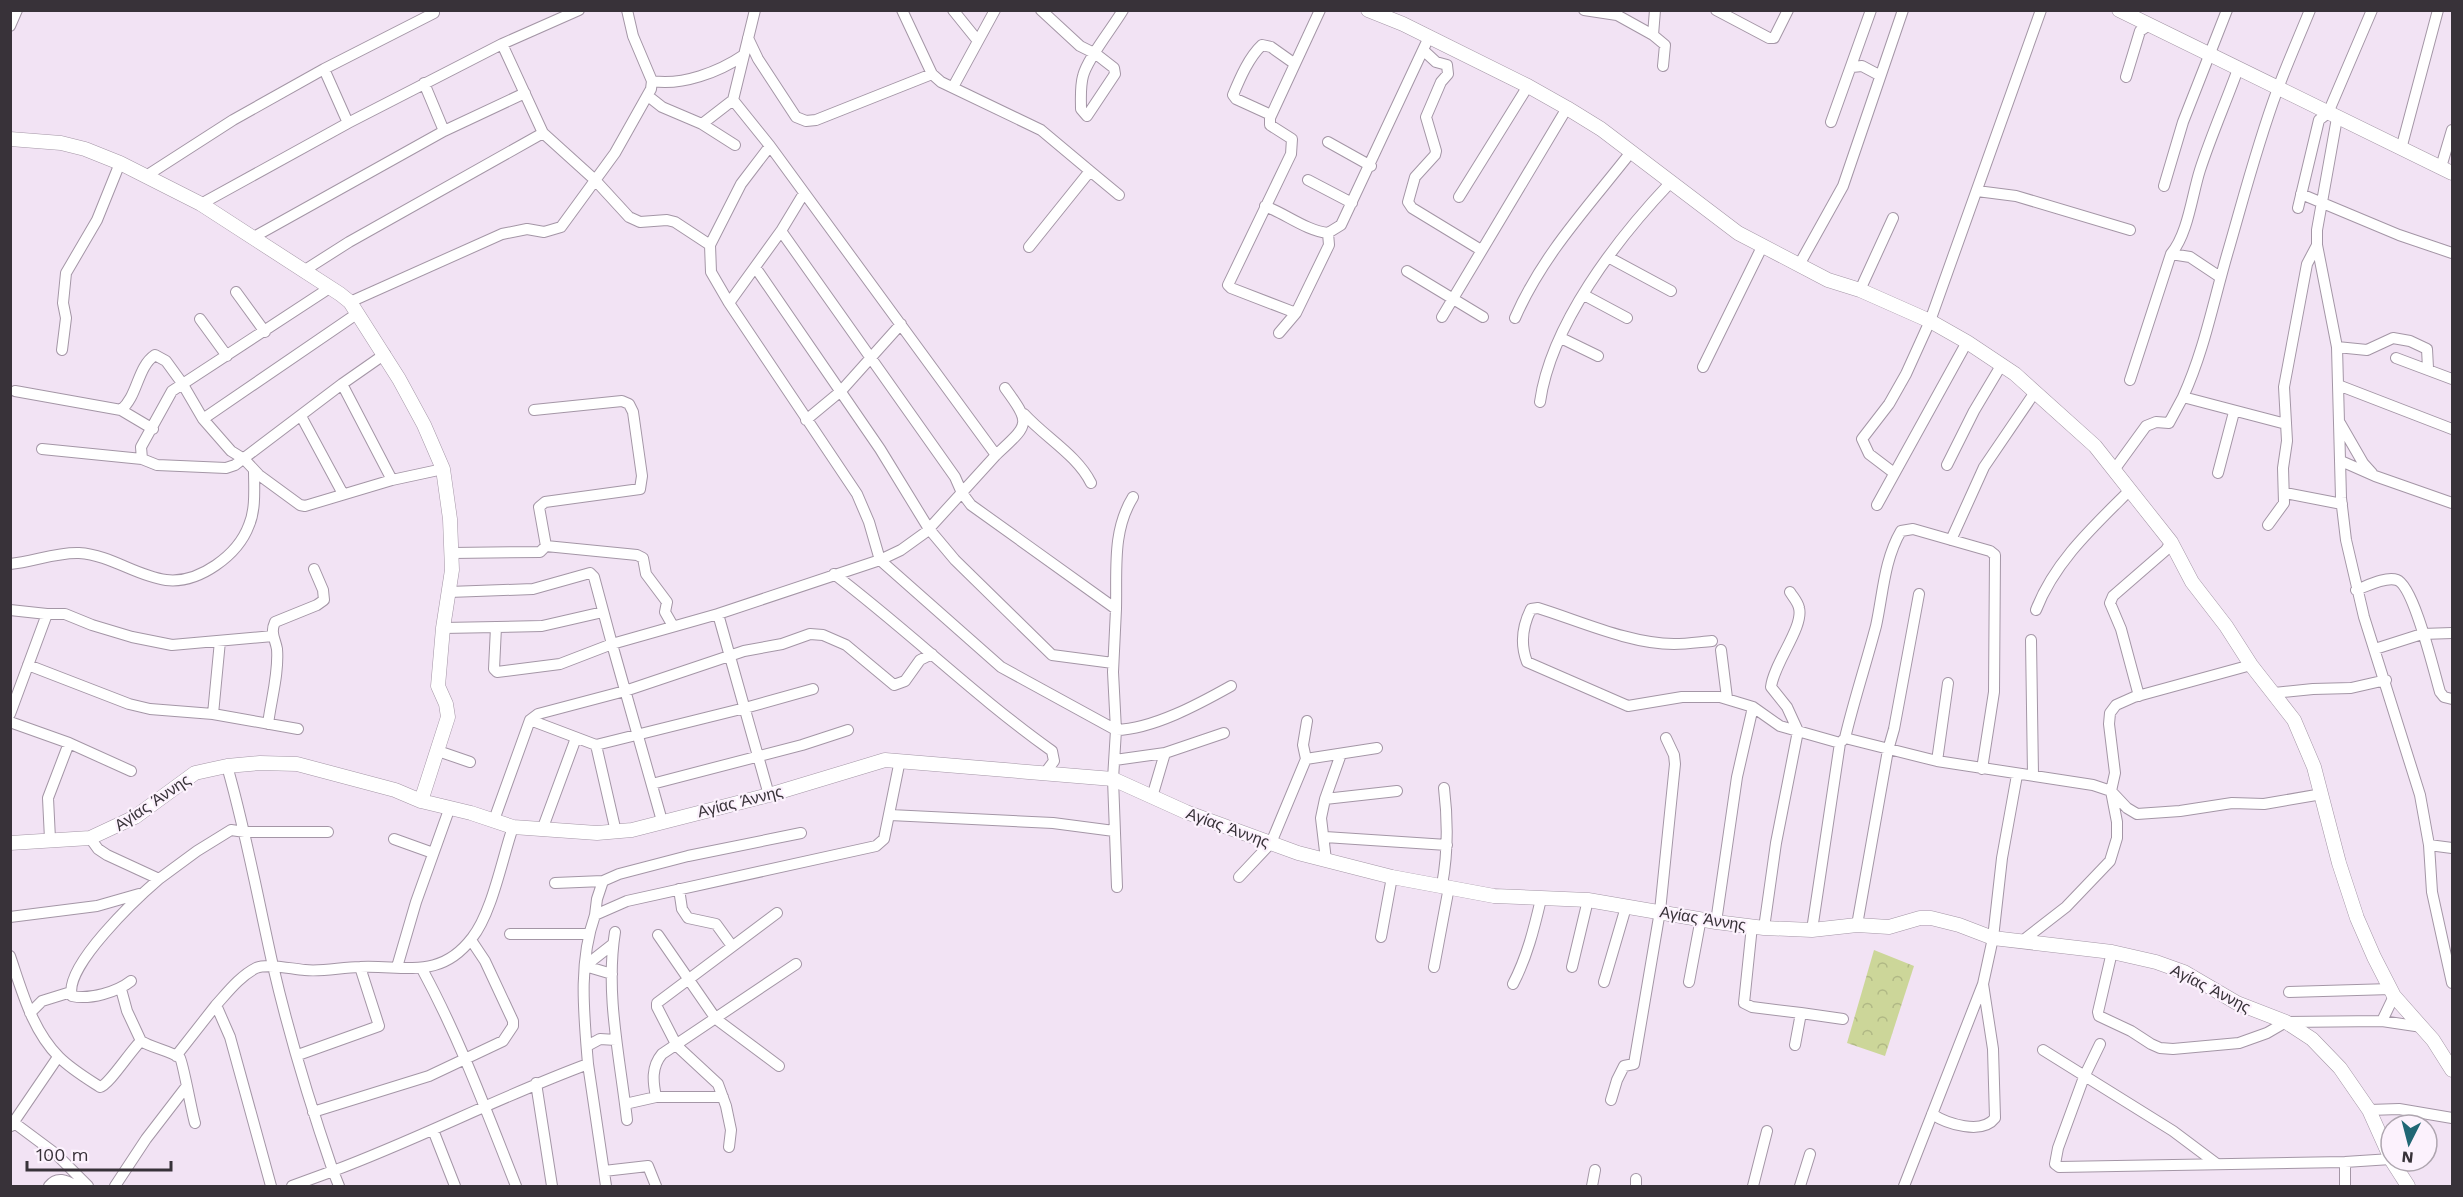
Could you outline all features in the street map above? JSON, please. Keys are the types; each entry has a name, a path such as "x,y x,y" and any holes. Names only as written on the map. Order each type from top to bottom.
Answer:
{"street":[{"path":"10,26 17,10"},
{"path":"201,204 424,83 502,44 579,10"},
{"path":"203,419 354,308 502,234 527,229 544,232 561,227 615,153 648,96 652,81 633,36 627,10"},
{"path":"702,124 733,100 755,10"},
{"path":"902,10 932,74 941,82 1041,130 1119,195"},
{"path":"953,10 978,41"},
{"path":"953,87 995,10"},
{"path":"1041,10 1080,46 1096,54 1114,68 1115,74 1087,116 1082,109 1083,75 1096,54 1123,10"},
{"path":"1296,313 1228,285 1293,147 1292,139 1270,125 1271,115 1320,10"},
{"path":"1584,10 1617,15 1653,35 1665,45 1663,66"},
{"path":"1653,35 1655,10"},
{"path":"1716,10 1769,38 1774,38 1788,10"},
{"path":"1831,122 1871,10"},
{"path":"1799,265 1844,186 1879,75 1903,10"},
{"path":"1894,472 1869,454 1862,439 1897,390 1930,321 2041,10"},
{"path":"2119,10 2447,170 2452,130"},
{"path":"2163,186 2183,122 2227,10"},
{"path":"2114,470 2146,426 2156,422 2169,423 2172,420 2183,397 2202,350 2220,277 2278,89 2310,10"},
{"path":"2372,10 2333,116 2317,245 2337,347 2342,504 2346,540 2356,590 2414,772 2429,845 2432,892 2452,983"},
{"path":"2401,149 2438,10"},
{"path":"1377,12 1528,86 1567,108 1601,129 1738,233 1762,247 1828,280 1860,290 1930,321 1967,342 2002,364 2095,446 2171,542 2186,573 2226,626 2251,665 2294,720 2307,748 2322,794 2339,863 2357,918 2374,957 2392,992 2446,1058 2452,1070"},
{"path":"146,176 233,120 324,69 434,13"},
{"path":"2126,77 2140,32 2149,25"},
{"path":"1265,206 1314,230 1328,233 1341,225 1371,166 1429,37"},
{"path":"748,38 758,59 796,117 806,121 833,114 932,74"},
{"path":"502,44 543,133 595,180 634,220 675,222 710,245"},
{"path":"1271,115 1236,99 1233,95 1237,86 1262,45 1271,47 1295,64"},
{"path":"1423,50 1436,62 1447,65 1449,69 1426,117 1436,151 1435,155 1415,177 1408,202 1412,208 1481,250"},
{"path":"652,81 674,82 702,75 744,55"},
{"path":"1852,68 1862,66 1879,75"},
{"path":"324,69 348,123"},
{"path":"2130,380 2171,254 2183,230 2200,169 2238,69"},
{"path":"424,83 444,131"},
{"path":"1459,197 1528,86"},
{"path":"252,238 444,131 525,93"},
{"path":"648,96 662,106 702,124 735,145"},
{"path":"733,100 770,146 996,455"},
{"path":"1443,317 1567,108"},
{"path":"2298,208 2319,120 2333,116"},
{"path":"304,270 543,133"},
{"path":"10,139 61,143 86,149 120,163 201,204 331,287 354,308 385,354 424,425 443,469 447,490 452,553 438,686 446,704 448,717 421,801"},
{"path":"1328,142 1371,166"},
{"path":"770,146 741,184 710,245 711,272 729,303 857,494 869,522 880,560 1001,667 1116,730 1131,730 1155,722 1231,686"},
{"path":"1515,318 1535,275 1631,152"},
{"path":"62,350 66,318 63,303 66,273 97,220 120,163"},
{"path":"1029,247 1090,171"},
{"path":"1308,180 1352,203"},
{"path":"1540,402 1544,378 1561,338 1584,295 1638,216 1670,183"},
{"path":"1977,191 2016,196 2130,230"},
{"path":"729,303 781,231 804,193"},
{"path":"2301,194 2399,235 2452,253"},
{"path":"1860,290 1893,218"},
{"path":"781,231 955,477 962,493 971,505 986,518 1116,609"},
{"path":"1279,333 1296,313 1329,245 1328,233"},
{"path":"2268,525 2284,503 2283,475 2287,441 2284,387 2307,264 2317,245"},
{"path":"1703,367 1762,247"},
{"path":"2171,254 2190,257 2220,277"},
{"path":"1608,257 1671,291"},
{"path":"755,267 880,449 929,529 955,560 1052,655 1113,663"},
{"path":"1407,271 1483,317"},
{"path":"142,459 141,447 172,391 266,332 331,287"},
{"path":"236,292 266,332"},
{"path":"1584,295 1627,318"},
{"path":"200,319 226,356"},
{"path":"806,420 841,391 901,324"},
{"path":"1561,338 1598,356"},
{"path":"2337,347 2367,350 2393,338 2410,341 2427,349 2428,368"},
{"path":"1877,505 1967,342"},
{"path":"42,449 142,459 157,465 226,468 236,465 385,354"},
{"path":"121,410 128,404 148,362 155,356 166,361 183,383 203,419 231,451 300,505 305,506 392,480 443,469"},
{"path":"2396,358 2428,368 2452,379"},
{"path":"1947,465 1974,411 2002,364"},
{"path":"342,384 392,480"},
{"path":"2338,385 2452,429"},
{"path":"1005,388 1024,414 1080,465 1091,483"},
{"path":"15,391 121,410 153,429"},
{"path":"1951,540 1984,467 2035,392"},
{"path":"2183,397 2286,424"},
{"path":"534,410 622,401 629,404 633,412 642,476 640,489 542,504 539,507 546,546"},
{"path":"2218,473 2234,412"},
{"path":"496,627 494,669 497,672 560,664 612,644 718,614 880,560 913,542 929,529 1022,428 1024,414"},
{"path":"301,416 343,494"},
{"path":"2340,423 2362,463 2375,476"},
{"path":"2341,461 2375,476 2452,503"},
{"path":"10,564 77,553 113,560 166,580 183,580 201,574 229,555 243,539 250,523 254,470"},
{"path":"2036,610 2050,582 2078,543 2130,490"},
{"path":"2285,493 2342,504"},
{"path":"1117,887 1113,779 1116,730 1113,663 1118,530 1124,510 1133,496"},
{"path":"1812,930 1843,741 1876,624 1890,555 1901,531 1913,529 1990,551 1995,555 1994,692 1982,769"},
{"path":"2139,696 2121,629 2110,603 2113,596 2166,550 2171,542"},
{"path":"452,553 540,552 546,546"},
{"path":"546,546 638,555 643,558 646,574 667,602 665,612 673,626"},
{"path":"268,724 277,649 271,630 274,622 324,600 323,590 314,568"},
{"path":"449,592 532,589 590,573 594,577 662,822"},
{"path":"834,574 887,615 1021,729 1052,751 1054,761 1045,773"},
{"path":"2356,590 2391,579 2399,580 2408,590 2440,692 2444,697 2452,699"},
{"path":"1790,592 1799,605 1800,614 1794,633 1776,668 1771,687 1787,708 1798,731 1744,1003 1752,1007 1843,1019"},
{"path":"1857,925 1919,594"},
{"path":"1712,641 1673,644 1653,641 1579,622 1538,608 1531,609 1525,620 1523,636 1527,662 1628,706 1703,695 1727,698 1753,707 1780,726 1798,731 1937,761 2017,775 2073,781 2111,791 2127,808 2137,814 2180,811 2232,803 2264,804 2322,794"},
{"path":"10,610 65,614 132,637 172,645 273,636"},
{"path":"443,628 542,626 603,612"},
{"path":"10,714 47,614"},
{"path":"718,614 769,795"},
{"path":"2375,649 2422,634 2452,633"},
{"path":"494,820 530,720 538,714 625,691 810,634 823,635 846,645 897,686 906,681 920,660 932,654"},
{"path":"2031,640 2033,775"},
{"path":"213,714 220,641"},
{"path":"1721,650 1727,698"},
{"path":"28,665 129,704 150,709 213,714 298,729"},
{"path":"2020,942 2066,907 2110,861 2117,838 2117,822 2111,791 2115,773 2109,724 2110,713 2116,705 2139,696 2251,665"},
{"path":"2274,693 2351,688 2386,680"},
{"path":"1937,761 1948,683"},
{"path":"530,720 596,744 813,689"},
{"path":"1716,922 1737,777 1753,707"},
{"path":"1239,878 1271,843 1306,759 1303,745 1306,721"},
{"path":"10,722 69,743 131,771"},
{"path":"652,784 848,730"},
{"path":"1115,760 1165,753 1224,733"},
{"path":"542,830 576,738"},
{"path":"1611,1100 1624,1066 1634,1064 1660,911 1675,764 1672,748 1666,738"},
{"path":"50,839 48,798 69,743"},
{"path":"596,744 616,832"},
{"path":"1306,759 1377,748"},
{"path":"438,751 470,762"},
{"path":"1152,797 1165,753"},
{"path":"1326,860 1321,818 1325,799 1341,754"},
{"path":"595,915 627,901 876,846 884,840 900,760"},
{"name":"Αγίας Άννης","path":"10,843 90,838 135,817 195,773 227,766 281,762 297,764 395,790 421,801 450,807 513,827 616,832 769,795 873,763 900,760 1113,779 1196,816 1326,860 1392,877 1494,896 1588,900 1716,922 1812,930 1857,925 1889,927 1920,918 1931,918 1959,925 1993,938 2112,952 2175,968 2237,1003 2286,1022 2313,1039 2325,1050 2354,1087 2370,1110 2379,1131"},
{"path":"227,766 245,832 274,968 298,1055 304,1086 339,1186"},
{"path":"1904,1186 1983,984 1993,938 2002,858 2017,775"},
{"path":"1434,967 1445,886 1448,815 1444,788"},
{"path":"1325,799 1397,791"},
{"path":"398,968 433,853 450,807"},
{"path":"890,815 1053,823 1114,831"},
{"path":"176,1056 232,987 254,969 261,967 309,971 360,967 422,969 447,962 471,940 485,914 513,827"},
{"path":"131,981 121,989 80,998 72,996 71,992 74,978 93,946 120,914 159,879 231,830 328,832"},
{"path":"555,883 603,880 688,856 801,833"},
{"path":"1325,837 1447,845"},
{"path":"90,838 98,849 107,855 159,879"},
{"path":"394,839 433,853"},
{"path":"2429,845 2452,848"},
{"path":"1381,937 1392,877"},
{"path":"603,880 588,934 583,1001 588,1065 606,1186"},
{"path":"679,889 682,909 688,918 716,924 732,946"},
{"path":"10,917 97,906 142,893"},
{"path":"1513,984 1532,938 1541,899"},
{"path":"1572,967 1588,900"},
{"path":"1604,982 1626,907"},
{"path":"729,1147 730,1130 718,1084 677,1046 657,1003 777,914"},
{"path":"1689,982 1701,918"},
{"path":"615,932 612,974 616,1040 627,1120"},
{"path":"510,934 588,934"},
{"path":"658,935 716,1019 779,1066"},
{"path":"312,1112 409,1084 503,1041 513,1026 513,1020 492,975 471,940"},
{"path":"585,966 614,944"},
{"path":"2112,952 2099,1016 2160,1048 2173,1049 2239,1042 2267,1033 2286,1022 2382,1021 2422,1027"},
{"path":"10,956 30,1013 42,1035 58,1057 73,1069 103,1087 141,1041"},
{"path":"656,1097 655,1066 662,1054 796,964"},
{"path":"585,966 612,974"},
{"path":"298,1055 380,1026 360,967"},
{"path":"422,969 486,1106 516,1186"},
{"path":"1932,1114 1959,1124 1982,1127 1991,1124 1995,1118 1994,1050 1983,984"},
{"path":"121,989 127,1011 141,1041 176,1056 184,1065 186,1087 195,1124"},
{"path":"30,1013 36,1004 71,992"},
{"path":"2289,992 2392,992"},
{"path":"2382,1021 2392,992"},
{"path":"216,1005 230,1036 272,1186"},
{"path":"1795,1045 1801,1013"},
{"path":"586,1046 600,1039 616,1040"},
{"path":"2100,1044 2084,1077 2055,1159 2058,1167 2379,1161"},
{"path":"2043,1050 2173,1131 2217,1164"},
{"path":"58,1057 12,1124 56,1155 88,1186"},
{"path":"292,1186 378,1155 536,1083 588,1065"},
{"path":"536,1083 552,1186"},
{"path":"115,1186 146,1139 186,1087"},
{"path":"625,1104 656,1097 723,1097"},
{"path":"2370,1110 2399,1109 2452,1118"},
{"path":"433,1130 456,1186"},
{"path":"1753,1186 1767,1131"},
{"path":"1800,1186 1810,1154"},
{"path":"2345,1162 2345,1186"},
{"path":"604,1172 648,1166 656,1186"},
{"path":"1592,1186 1595,1170"},
{"name":"Αγίας Άννης","path":"2400,1173 2408,1186"},
{"path":"49,1186 53,1181 62,1179 76,1186"}],"green space":[{"path":"1874,950 1914,966 1885,1056 1847,1043"}]}
